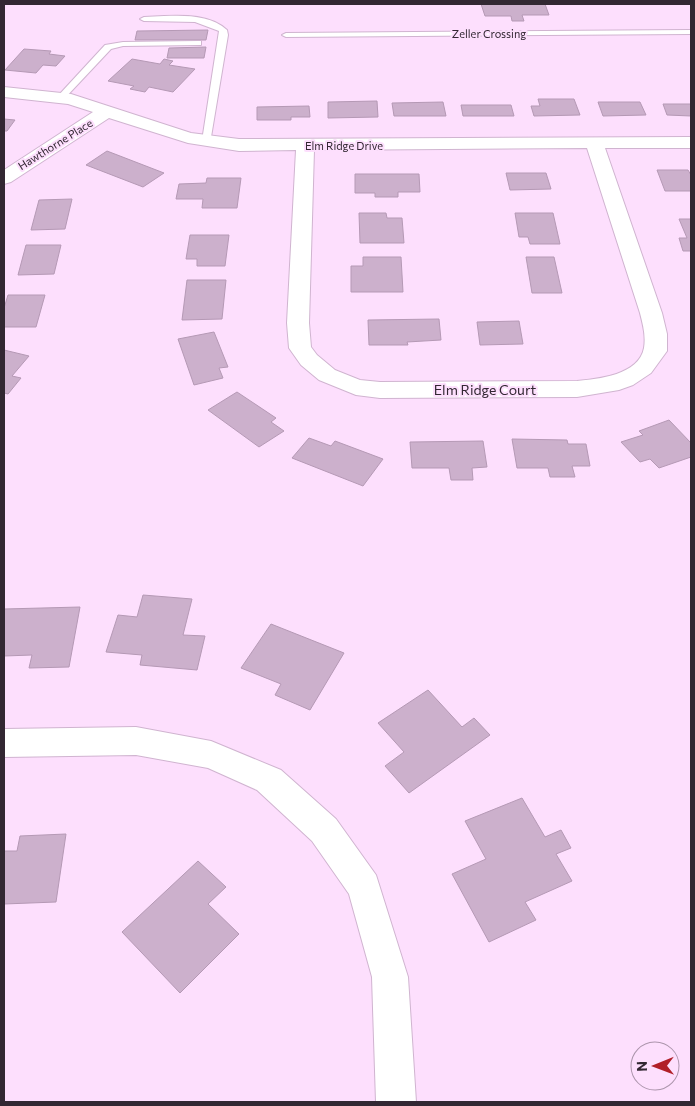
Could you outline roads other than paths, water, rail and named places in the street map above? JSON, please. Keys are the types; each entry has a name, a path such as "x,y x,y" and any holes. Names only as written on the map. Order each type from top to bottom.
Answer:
{"street":[{"name":"Elm Ridge Drive","path":"4,92 61,98 155,128 207,141 239,145 691,142"},
{"name":"Hawthorne Place","path":"4,178 106,111"},
{"name":"Elm Ridge Court","path":"305,145 298,323 300,348 309,360 327,375 356,387 380,390 577,389 611,385 625,380 643,368 655,351 656,334 650,313 598,152 593,143"},
{"path":"4,743 136,741 211,755 269,780 324,830 364,887 390,977 396,1102"}],"lane":[{"path":"144,18 183,18 205,21 217,25 223,30 224,35 207,141"},
{"name":"Zeller Crossing","path":"286,34 691,32"},
{"path":"61,98 108,46 198,43"}]}
